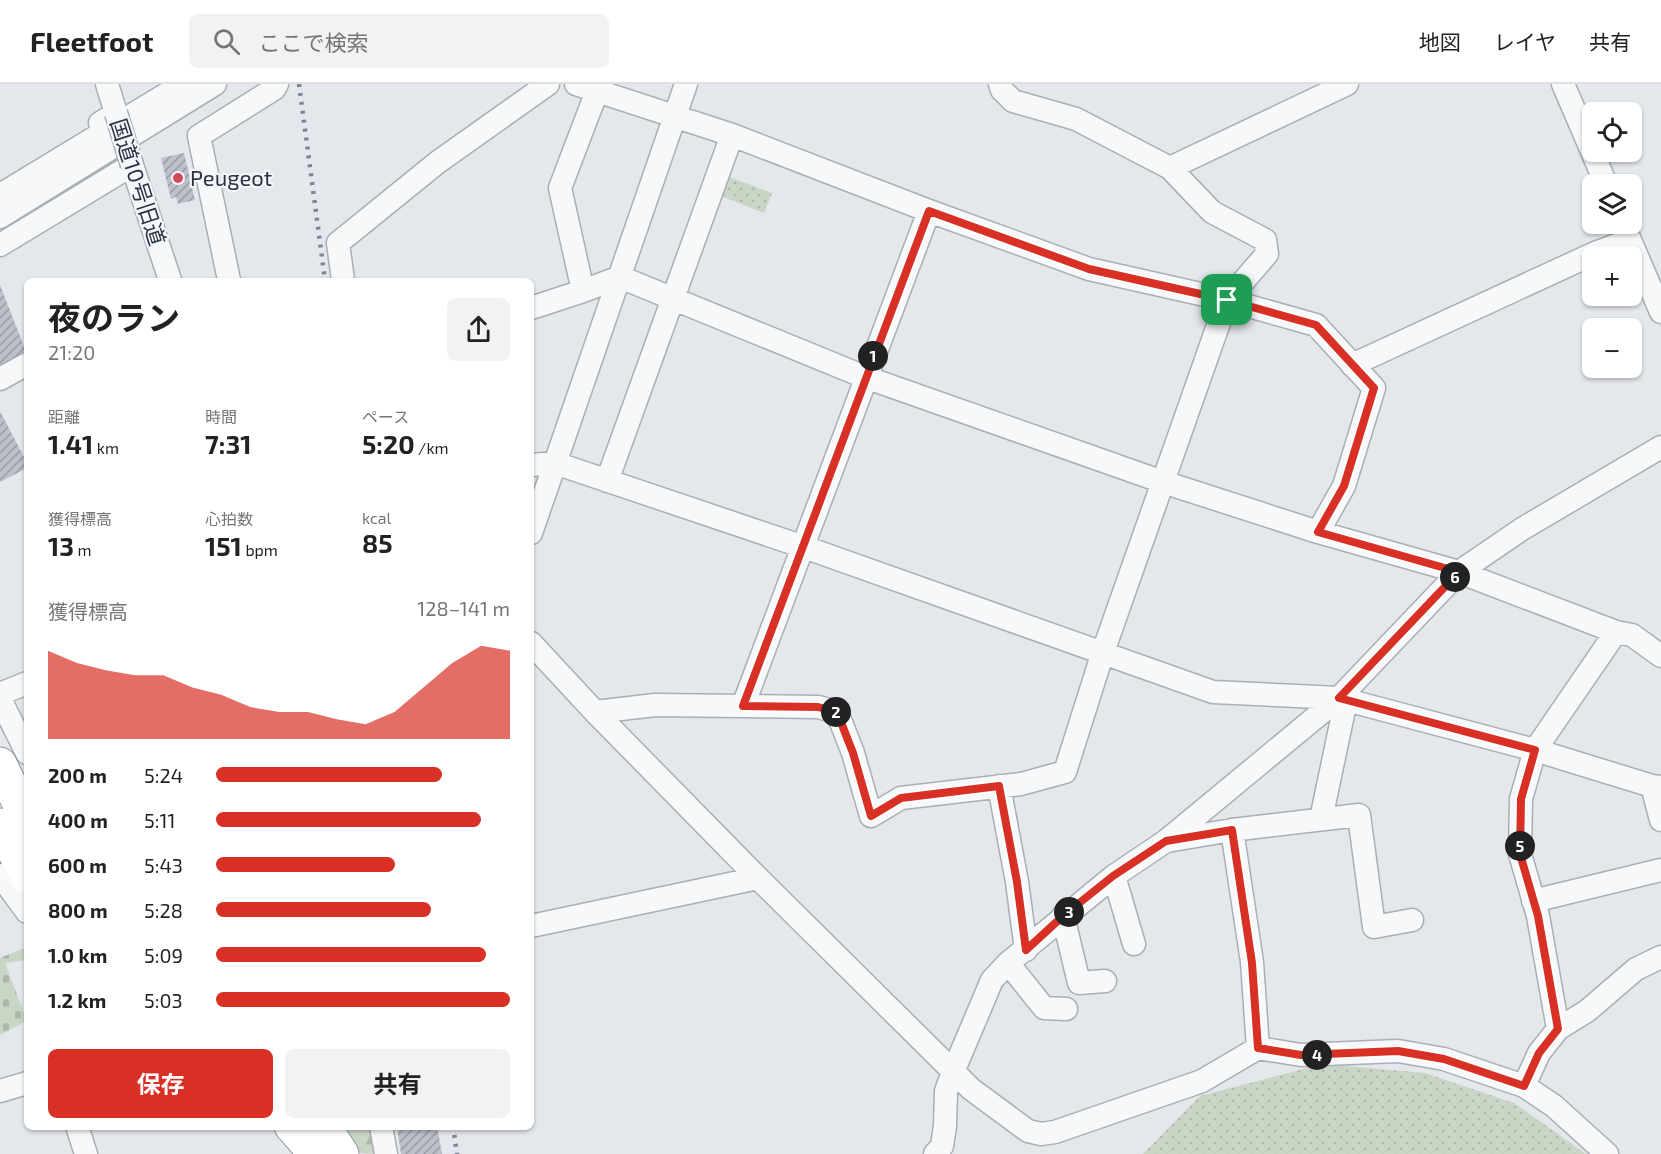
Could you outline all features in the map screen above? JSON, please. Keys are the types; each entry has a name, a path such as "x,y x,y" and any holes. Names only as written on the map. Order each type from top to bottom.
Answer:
{"highway":[{"path":"0,764 20,819 20,867 24,872"},
{"path":"305,1141 342,1154"}],"street":[{"name":"国道10号旧道","path":"107,84 168,278"},
{"path":"0,195 183,84"},
{"path":"0,217 215,84"},
{"path":"230,278 199,136 274,90 277,84"},
{"path":"343,278 338,243 438,162 548,84"},
{"path":"534,524 686,84"},
{"path":"595,712 655,705 818,707 837,712 853,753 871,816 901,798 1021,784 1065,772 1103,652 1227,300 1267,254 1265,240 1212,212 1170,168 1076,119 1013,100 1002,90 1000,84"},
{"path":"1170,168 1347,84"},
{"path":"1563,84 1602,174"},
{"path":"583,291 560,189 586,87 732,135 929,211 1089,269 1227,300 1316,325 1374,388 1344,486 1318,532"},
{"path":"0,186 116,113"},
{"path":"607,481 732,135"},
{"path":"0,245 132,165"},
{"path":"743,706 929,211"},
{"path":"1352,365 1595,253 1623,234"},
{"path":"1627,234 1661,312"},
{"path":"534,307 620,277 865,377 1163,482 1318,532 1459,572 1616,632 1632,635 1661,656"},
{"path":"0,379 24,366"},
{"path":"935,1154 942,1146 946,1091 953,1072 992,980 1008,963 1113,876 1166,841 1342,699 1459,572 1522,529 1661,447"},
{"path":"534,465 555,463 804,547 1213,692 1342,699 1535,750 1656,786 1661,820"},
{"path":"1558,1029 1533,901 1520,854 1521,799 1535,750 1616,632"},
{"path":"534,646 595,712 758,878 953,1072 990,1106 1028,1131 1041,1134 1055,1132 1202,1082 1258,1048 1301,1055 1398,1051 1444,1059 1524,1086 1554,1106 1607,1154"},
{"path":"0,694 24,683"},
{"path":"0,699 24,747"},
{"path":"1322,819 1342,699"},
{"path":"999,786 1017,882 1026,950"},
{"path":"1166,841 1232,830 1359,815 1374,927 1412,920"},
{"path":"1232,830 1252,963 1258,1048"},
{"path":"1533,901 1661,870"},
{"path":"0,875 24,908"},
{"path":"1113,876 1134,944"},
{"path":"534,925 758,878"},
{"path":"1063,916 1079,983 1105,981"},
{"path":"1524,1086 1539,1053 1558,1029 1587,1011 1636,969 1661,957"},
{"path":"1008,963 1044,1008 1066,1009"},
{"path":"0,1091 24,1084"},
{"path":"79,1130 86,1154"},
{"path":"382,1130 386,1154"}],"green space":[{"path":"729,177 772,193 764,213 721,196"},
{"path":"24,948 24,960 5,963 24,1013 24,1023 0,1035 0,958"},
{"path":"1323,1064 1425,1073 1514,1103 1586,1154 1143,1154 1200,1096"},
{"path":"341,1130 371,1130 377,1154 356,1153"}],"building":[{"name":"Peugeot","path":"184,153 195,200 178,204 176,197 171,199 161,158"},
{"path":"0,285 24,346 24,356 0,374"},
{"path":"0,411 24,457 24,470 0,482"},
{"path":"397,1130 438,1130 442,1154 401,1154"}],"railway":[{"path":"299,84 325,278"},
{"path":"454,1130 457,1154"}],"place":[{"name":"Peugeot","path":"178,178"}],"route":[{"path":"929,211 1089,269 1227,300 1316,325 1374,388 1344,486 1318,532 1459,572 1339,698 1535,750 1521,799 1520,854 1538,916 1558,1029 1539,1053 1524,1086 1444,1059 1398,1051 1301,1055 1258,1048 1252,963 1232,830 1166,841 1113,876 1063,916 1026,950 1017,882 999,786 901,798 871,816 853,753 837,712 818,707 743,706 929,211"}]}
